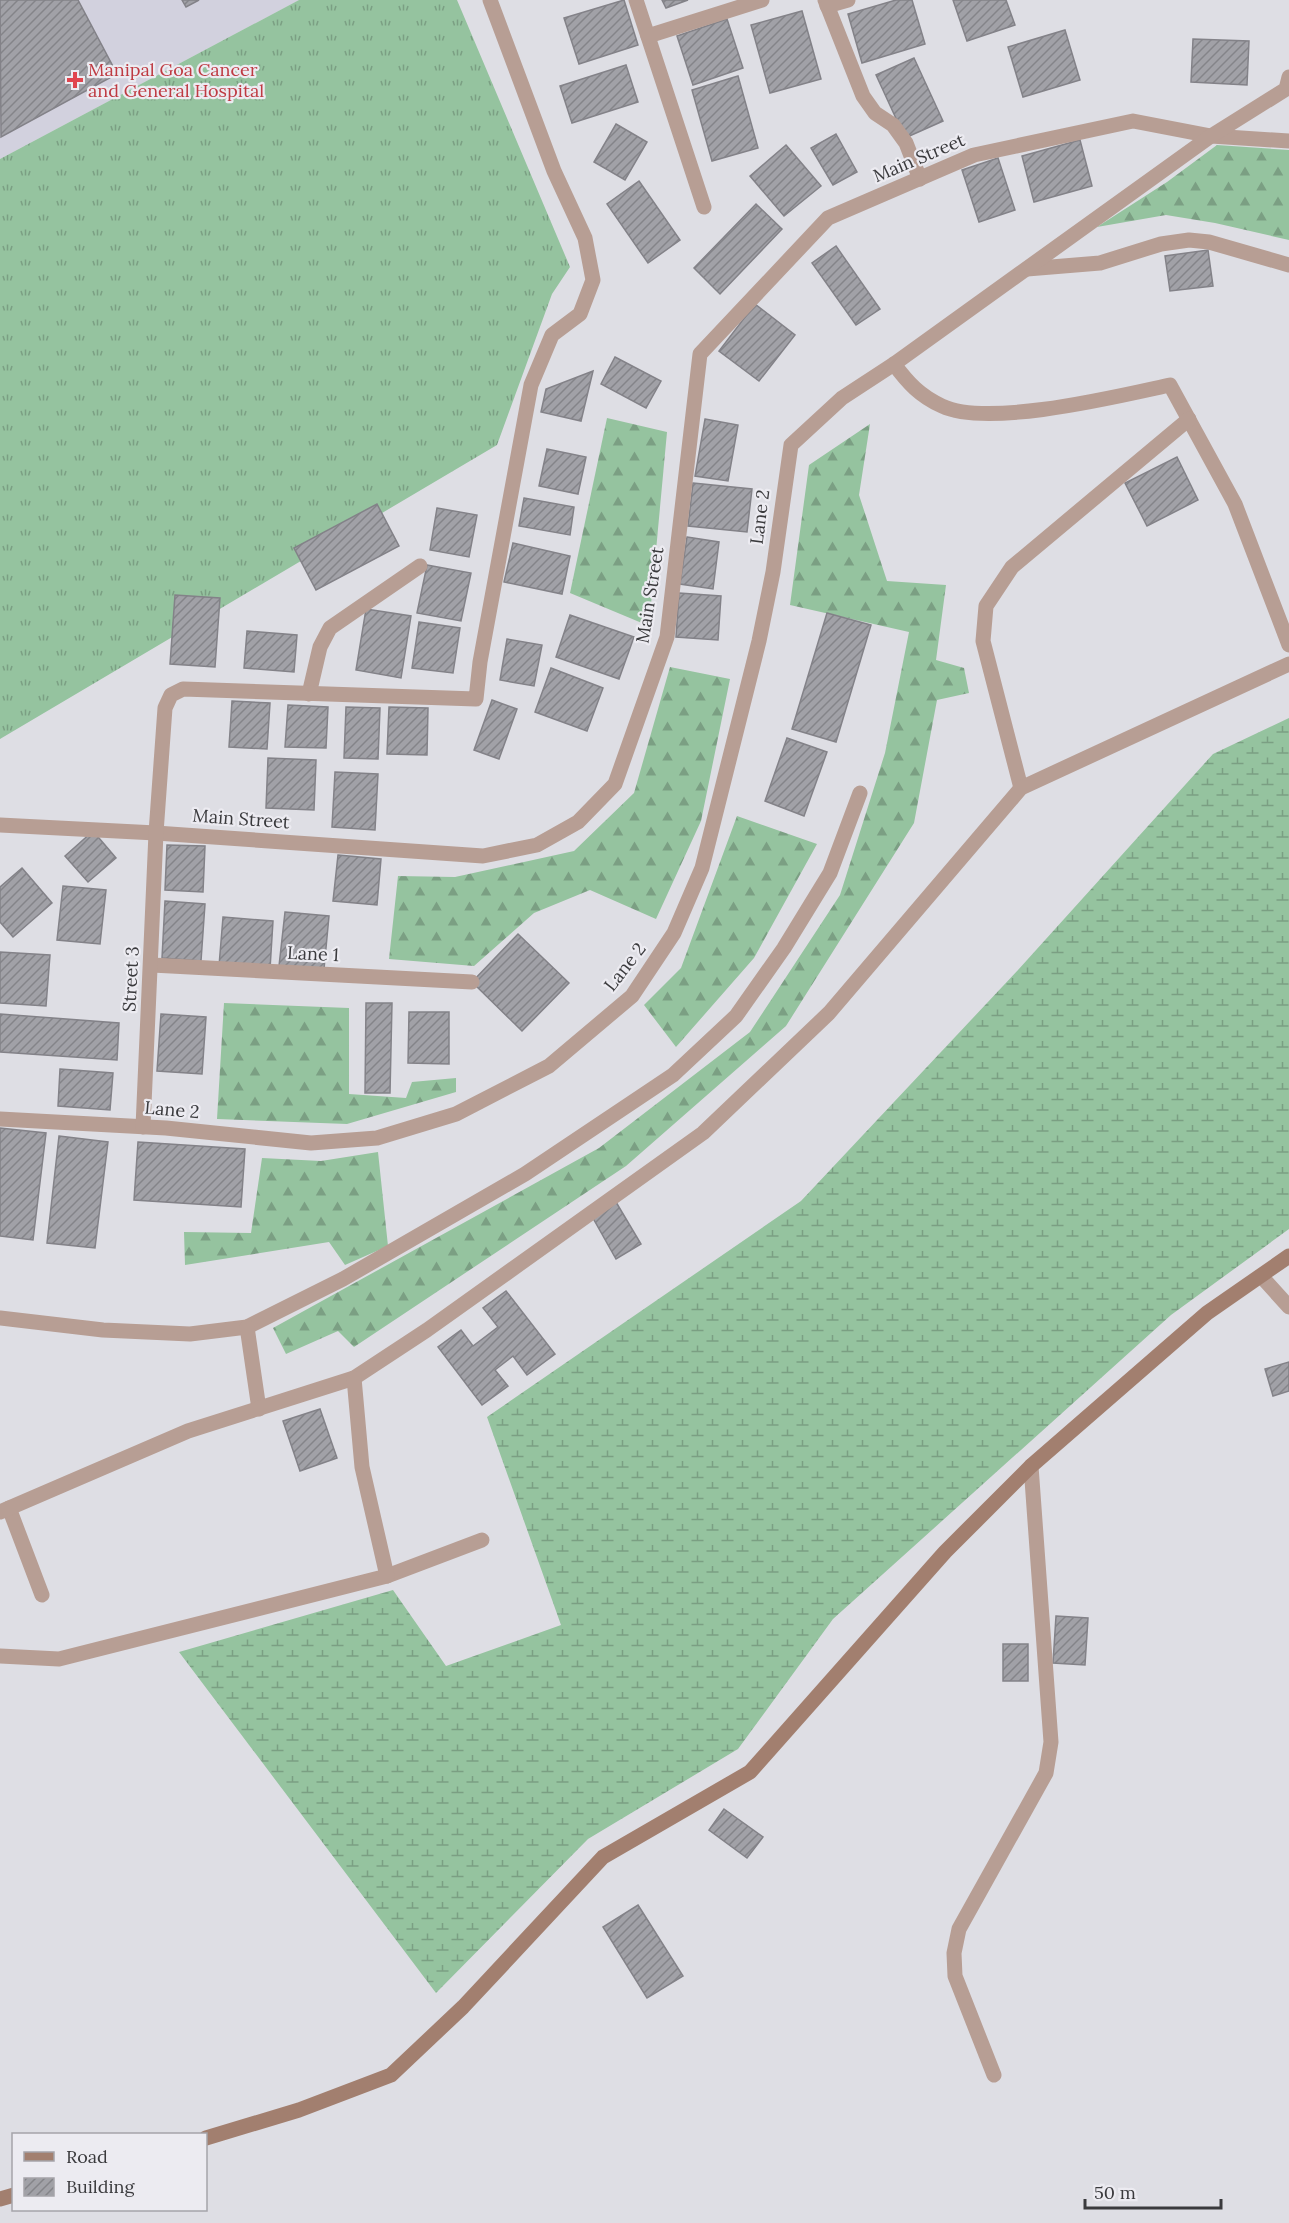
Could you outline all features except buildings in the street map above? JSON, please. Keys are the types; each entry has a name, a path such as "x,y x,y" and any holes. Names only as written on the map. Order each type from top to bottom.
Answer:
{"street":[{"name":"Street 3","path":"143,1126 152,965 156,833 165,708 171,695 183,689 476,699 480,662 531,385 552,335 580,314 593,280 585,238 554,171 490,0"},
{"path":"636,0 704,207"},
{"path":"648,36 762,0"},
{"path":"848,0 826,3 863,96 875,113 893,125 906,143 920,179"},
{"name":"Lane 2","path":"0,1119 143,1126 311,1143 377,1138 456,1114 549,1066 632,996 674,933 702,868 759,641 773,572 790,445 842,398 894,364 1211,136 1286,89 1289,77"},
{"name":"Main Street","path":"0,825 156,833 483,856 537,845 578,822 615,784 667,637 700,354 828,218 974,155 1133,121 1211,136 1289,141"},
{"path":"1027,269 1100,263 1161,244 1189,240 1209,242 1289,265"},
{"path":"894,364 912,389 943,407 974,414 1062,407 1170,385 1235,504 1289,645"},
{"path":"1021,788 982,641 986,606 1012,567 1189,419"},
{"path":"309,694 320,647 330,628 420,566"},
{"path":"42,1595 4,1510 188,1431 354,1378 546,1247 702,1132 829,1013 1021,788 1289,664"},
{"path":"0,1318 103,1330 190,1334 247,1326 342,1279 525,1174 673,1075 736,1016 784,948 830,873 860,793"},
{"name":"Lane 1","path":"152,965 472,982"},
{"path":"207,2138 299,2110 391,2075 463,2007 603,1857 750,1772 945,1552 1031,1466 1207,1313 1289,1256"},
{"path":"1261,1276 1289,1307"},
{"path":"247,1326 259,1409"},
{"path":"354,1378 362,1467 387,1576"},
{"path":"994,2075 955,1976 954,1953 959,1929 1046,1773 1051,1742 1031,1466"},
{"path":"0,1656 59,1659 387,1576 482,1540"}],"shaded area":[{"name":"Manipal Goa Cancer and General Hospital","path":"0,0 299,0 0,159"}],"green space":[{"path":"299,0 457,0 570,267 552,294 497,445 0,739 0,159"},
{"path":"1217,145 1289,150 1289,240 1215,223 1166,215 1097,227 1167,182"},
{"path":"607,418 667,432 649,626 570,593"},
{"path":"870,424 859,495 887,581 946,585 936,660 964,668 969,693 937,700 914,823 786,1026 626,1166 354,1347 338,1331 286,1354 273,1328 599,1148 750,1032 840,895 885,753 909,632 790,605 809,465"},
{"path":"670,667 730,679 701,821 656,919 590,890 534,913 474,966 389,959 398,876 455,877 574,851 634,793"},
{"path":"1289,718 1289,1229 1171,1315 833,1619 738,1749 588,1839 436,1993 179,1652 393,1590 446,1666 561,1625 487,1417 801,1201 1018,970 1213,754"},
{"path":"737,816 817,844 754,958 676,1047 644,1005 681,968"},
{"path":"224,1003 349,1008 349,1094 406,1098 412,1082 456,1078 456,1092 347,1124 217,1119"},
{"path":"378,1152 388,1246 345,1265 329,1242 185,1265 184,1232 251,1233 262,1158 321,1161"}],"place":[{"name":"Manipal Goa Cancer and General Hospital","path":"75,80"}]}
